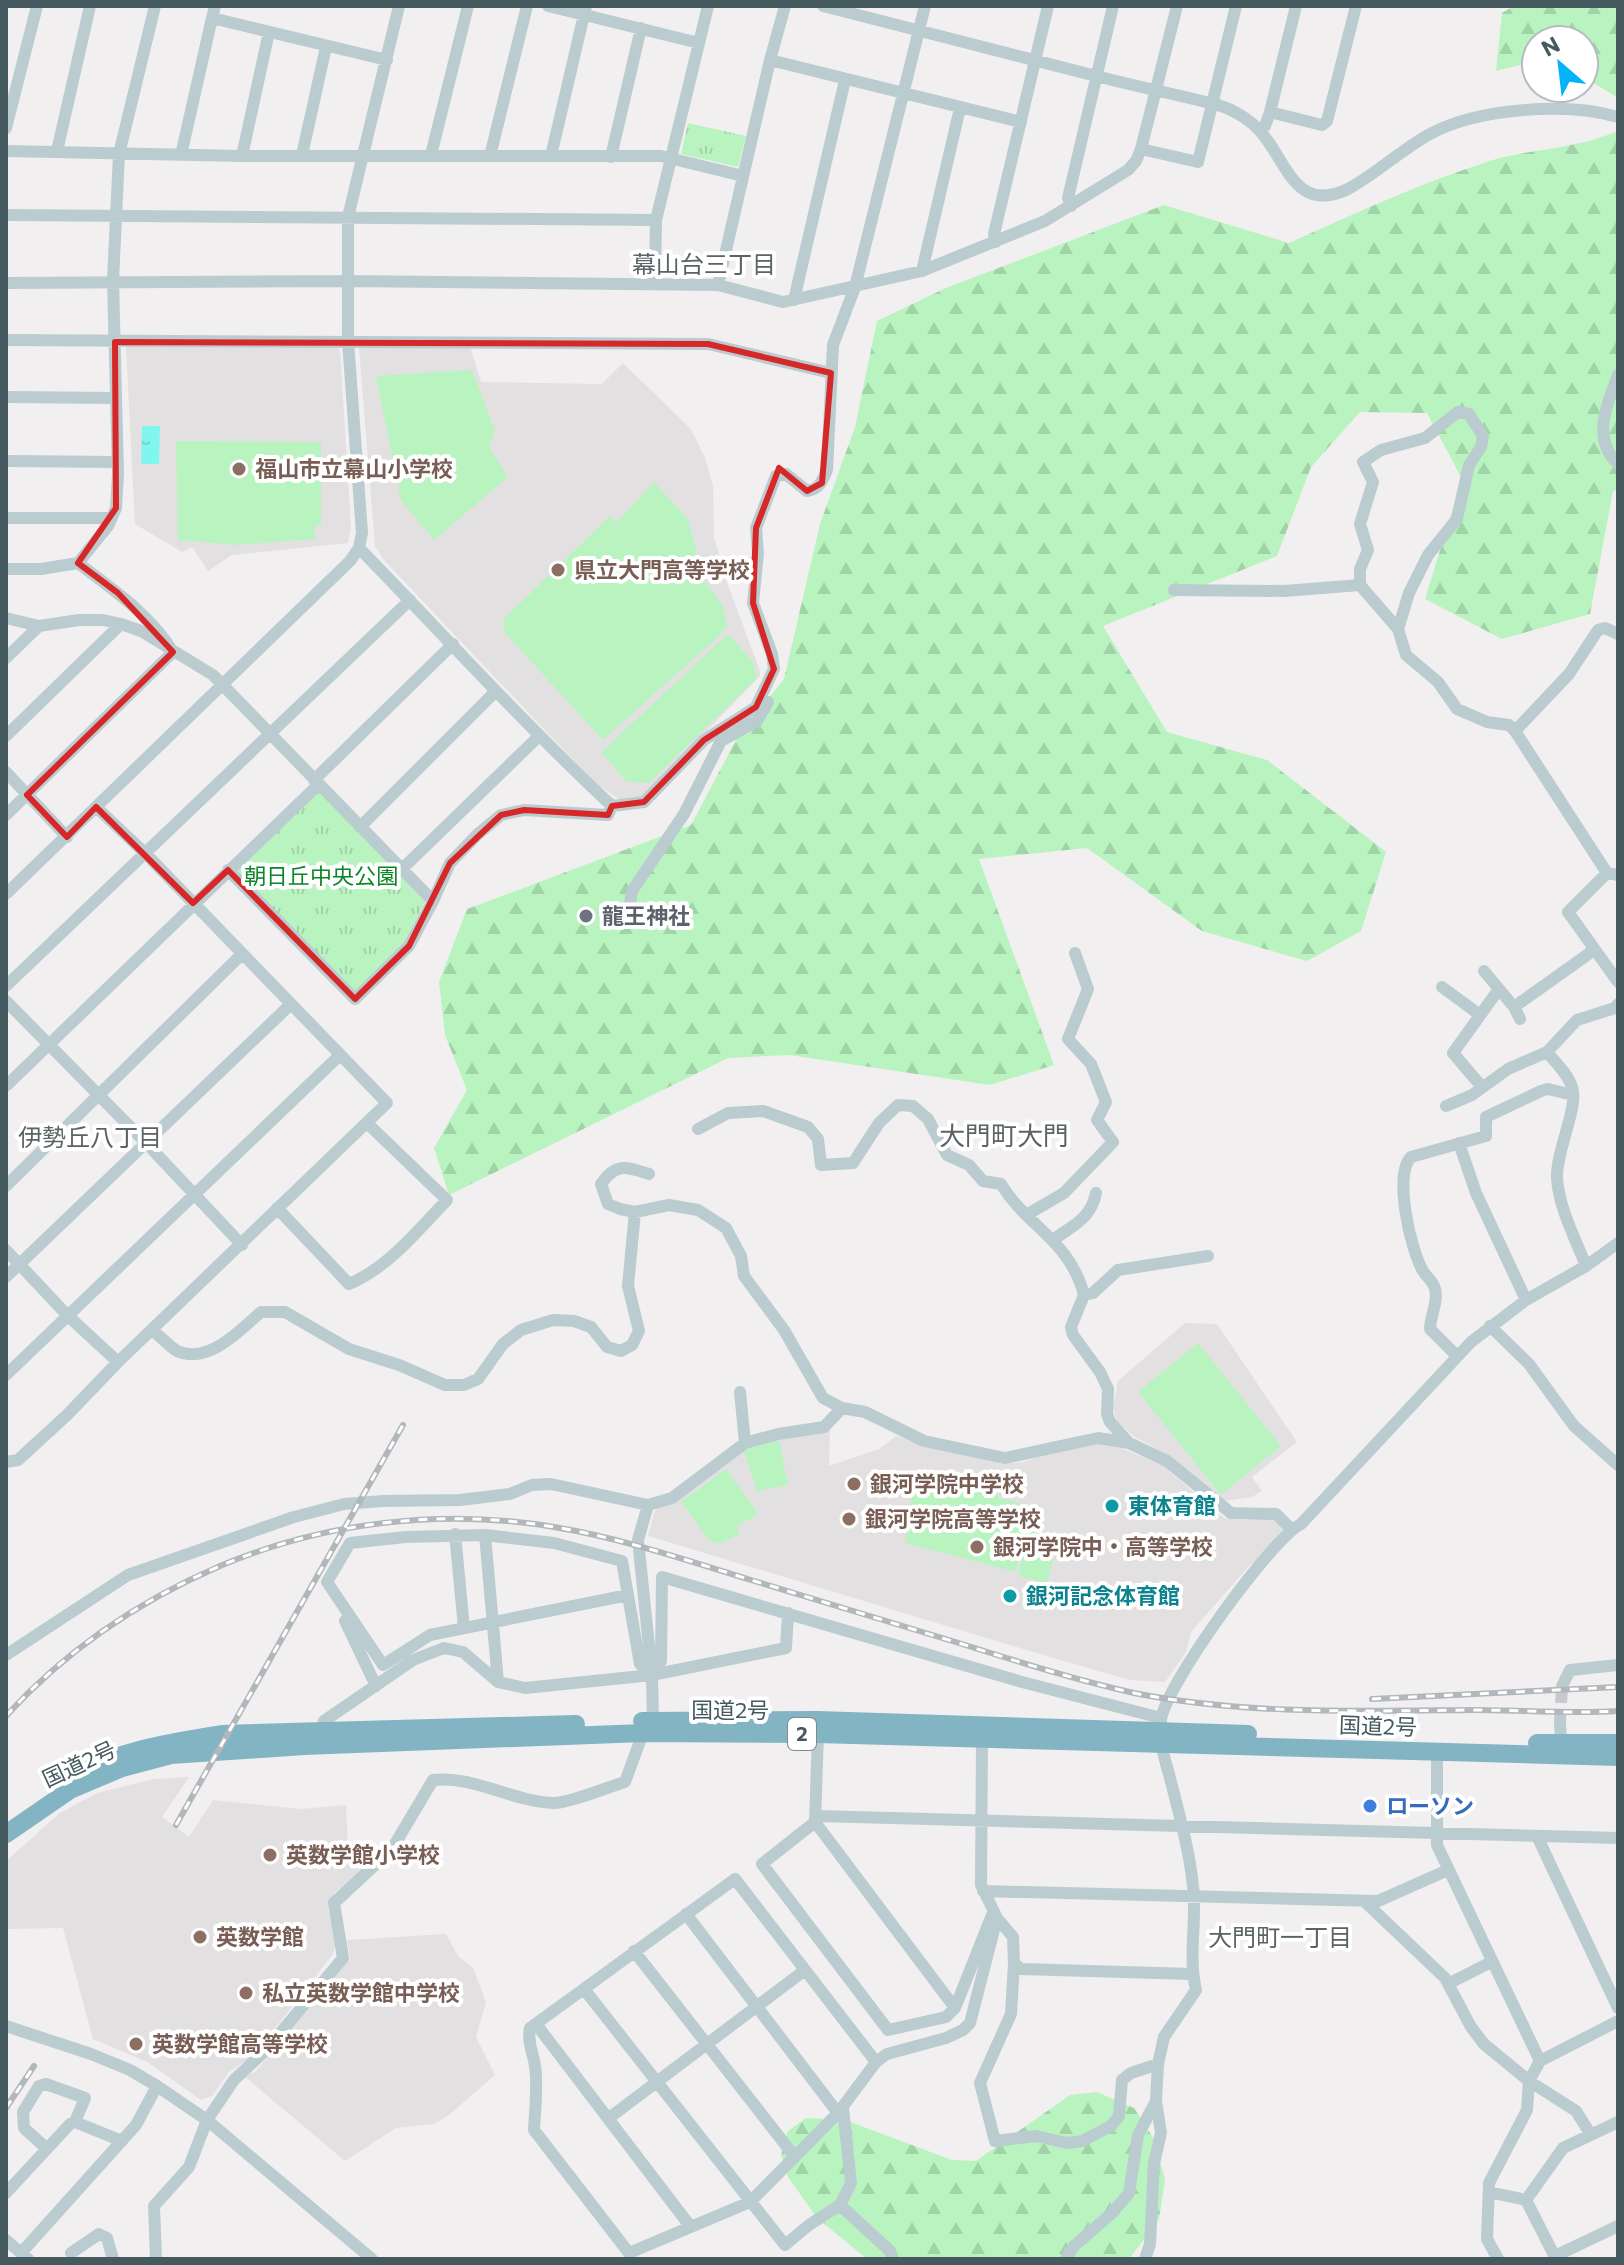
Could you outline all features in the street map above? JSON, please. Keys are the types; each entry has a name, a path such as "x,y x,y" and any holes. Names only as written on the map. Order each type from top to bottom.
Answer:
{"highway":[{"name":"国道2号","path":"6,1834 70,1790 122,1768 171,1755 304,1746 818,1720 1618,1743"},
{"name":"国道2号","path":"6,1818 63,1780 118,1755 169,1742 223,1734 648,1727 982,1740 1161,1731 1437,1752 1618,1757"}],"street":[{"path":"6,128 37,6"},
{"path":"57,151 90,6"},
{"path":"6,569 41,569 78,563 116,508 118,462 113,281 119,154 155,6"},
{"path":"6,894 350,561 359,548 361,507 348,341 348,217 399,6"},
{"path":"431,155 468,6"},
{"path":"490,156 527,6"},
{"path":"548,6 585,10 699,43"},
{"path":"653,284 656,220 708,6"},
{"path":"718,285 785,6"},
{"path":"823,6 1221,106 1244,117 1260,130 1290,180 1325,196 1337,195 1348,189 1430,134 1487,115 1573,110 1618,117"},
{"path":"612,806 644,802 704,740 756,707 774,669 772,654 753,603 758,553 756,528 776,476 786,474 807,491 815,490 822,483 827,470 833,345 855,287 925,6"},
{"path":"996,242 994,234 1048,6"},
{"path":"1071,206 1068,198 1113,6"},
{"path":"6,283 348,281 718,285 783,302 855,287 922,271 1045,221 1134,165 1157,91 1177,6"},
{"path":"1141,149 1198,162 1236,6"},
{"path":"1260,130 1265,126 1270,112 1296,6"},
{"path":"1270,112 1322,125 1327,121 1356,6"},
{"path":"551,156 585,10"},
{"path":"181,155 213,12 269,32 387,60"},
{"path":"611,157 641,28"},
{"path":"242,156 269,32"},
{"path":"302,155 326,47"},
{"path":"770,60 1021,122"},
{"path":"794,300 845,80"},
{"path":"922,271 960,108"},
{"path":"6,151 242,156 363,154 670,158 743,176"},
{"path":"6,215 656,220"},
{"path":"6,340 708,344 831,373"},
{"path":"1618,375 1602,428 1609,455 1618,464"},
{"path":"6,397 116,398"},
{"path":"1398,629 1409,593 1428,555 1457,519 1469,465 1481,447 1483,436 1469,414 1458,412 1425,438 1381,450 1363,462 1373,482 1360,524 1368,550 1360,569 1360,585 1398,629 1406,655 1438,682 1457,709 1487,722 1509,725 1515,731 1613,874 1568,912 1618,982"},
{"path":"6,461 118,462"},
{"path":"6,518 112,518"},
{"path":"359,548 538,737 612,806"},
{"path":"78,563 118,593 164,637 173,652"},
{"path":"1174,590 1284,591 1360,585"},
{"path":"6,986 410,600"},
{"path":"6,618 39,626 79,620 121,624 141,631 213,675 433,901"},
{"path":"6,736 121,624"},
{"path":"6,658 39,626"},
{"path":"1515,731 1569,674 1598,630 1605,628 1618,634"},
{"path":"6,1086 228,870 453,644"},
{"path":"6,815 173,652"},
{"path":"628,917 632,891 684,814 721,741 757,721 771,695 771,676"},
{"path":"360,827 496,691"},
{"path":"402,869 538,737"},
{"path":"6,772 67,837"},
{"path":"228,870 355,999 409,946 450,863 501,815 524,810 608,815 612,806"},
{"path":"6,1462 18,1460 67,1415 387,1103 146,854 96,807"},
{"path":"1484,971 1517,1013 1594,950"},
{"path":"1028,1214 1064,1193 1113,1142 1097,1120 1106,1102 1091,1064 1068,1039 1088,989 1075,953"},
{"path":"6,1186 242,954"},
{"path":"1442,987 1480,1015"},
{"path":"1457,1356 1430,1329 1435,1287 1422,1271 1415,1251 1401,1185 1406,1162 1411,1157 1486,1136 1486,1117 1477,1091 1453,1053 1499,989"},
{"path":"6,1001 242,1245"},
{"path":"6,1277 291,1004"},
{"path":"1446,1106 1477,1091 1508,1069 1547,1052 1577,1020 1615,1008 1618,1004"},
{"path":"1547,1052 1566,1077 1573,1095 1561,1143 1557,1180 1586,1266"},
{"path":"6,1375 340,1055"},
{"path":"1486,1117 1548,1089 1573,1095"},
{"path":"698,1129 728,1113 763,1111 808,1127 818,1139 821,1165 853,1163 879,1123 898,1105 913,1106 928,1119 947,1155 969,1165 983,1181 1001,1184 1012,1202 1054,1239 1074,1269 1084,1295 1071,1327 1073,1335 1100,1372 1108,1389 1107,1414 1110,1422 1129,1443"},
{"path":"277,1208 349,1284 371,1275 403,1246 447,1200 368,1124"},
{"path":"1459,1143 1476,1193 1526,1300"},
{"path":"649,1174 620,1168 610,1171 601,1184 608,1204 635,1212 669,1205 698,1210 726,1228 741,1256 744,1276 784,1330 823,1398 842,1408 865,1412 924,1441 1005,1458 1098,1438 1129,1443 1167,1461 1231,1513 1276,1514 1291,1529"},
{"path":"1054,1239 1093,1208 1096,1193"},
{"path":"152,1330 179,1352 204,1353 224,1344 261,1312 285,1312 349,1349 399,1365 445,1385 464,1385 478,1379 503,1344 521,1330 553,1320 574,1321 591,1327 607,1347 621,1351 632,1345 639,1331 628,1286 635,1212"},
{"path":"1145,2259 1150,2244 1154,2163 1161,2133 1156,2101 1158,2064 1164,2037 1196,1990 1192,1974 1194,1897 1161,1731 1176,1685 1202,1642 1291,1529 1301,1524 1457,1356 1490,1326 1526,1300 1586,1266 1618,1243"},
{"path":"6,1250 67,1315 118,1362"},
{"path":"1084,1295 1093,1293 1118,1270 1208,1256"},
{"path":"1490,1326 1529,1364 1574,1426 1618,1465"},
{"path":"740,1392 745,1443"},
{"path":"6,1655 128,1575 294,1517 344,1504 460,1500 510,1494 532,1485 551,1484 648,1505 672,1498 745,1443 824,1427 842,1408"},
{"path":"156,2259 154,2206 189,2167 207,2120 234,2080 267,2049 343,1958 334,1903 392,1849 433,1780 448,1778 509,1796 557,1803 625,1782 648,1727 652,1675 638,1540 648,1505"},
{"path":"628,1595 430,1635 383,1665 327,1582 350,1543 455,1534 554,1543 622,1561 628,1595 640,1664 652,1675"},
{"path":"455,1534 464,1628"},
{"path":"485,1535 498,1682"},
{"path":"652,1675 661,1661 662,1577 1022,1682 1161,1731"},
{"path":"320,1733 324,1721 413,1660 444,1648 463,1652 498,1682 525,1688 652,1675 786,1648 788,1613"},
{"path":"350,1616 345,1621 376,1686"},
{"path":"1562,1686 1570,1670 1618,1665"},
{"path":"1560,1721 1561,1743"},
{"path":"818,1734 816,1819 955,2008"},
{"path":"982,1740 980,1821 983,1891 995,1914 1013,1937 1014,1963 1011,2014 980,2083 995,2141 1036,2136 1067,2143 1082,2141 1111,2126 1119,2116 1122,2080 1131,2073 1158,2064"},
{"path":"1437,1752 1437,1845 1540,2061"},
{"path":"995,1914 955,2008 946,2017 888,2030 762,1864 816,1819 1181,1825 1618,1838"},
{"path":"1537,1836 1618,2008"},
{"path":"983,1891 1364,1901 1385,1900 1448,1870"},
{"path":"876,2062 735,1879 530,2028 528,2037 535,2065 534,2130 629,2253 750,2202 841,2110 876,2062 887,2054 946,2038 963,2030 970,2023 995,1914"},
{"path":"1364,1901 1448,1984 1478,2037 1529,2081 1576,2111 1591,2135"},
{"path":"584,1989 785,2245 840,2205 851,2183 841,2110 686,1914"},
{"path":"634,1951 795,2157"},
{"path":"1448,1984 1491,1962"},
{"path":"1014,1963 1021,1969 1192,1974"},
{"path":"609,2118 805,1970"},
{"path":"1498,2259 1487,2239 1489,2183 1527,2110 1529,2081 1540,2061 1618,2021"},
{"path":"536,2024 690,2226"},
{"path":"6,2026 91,2054 130,2070 157,2086 207,2120 372,2259"},
{"path":"6,2193 46,2148 75,2122 85,2098 46,2084 39,2086 23,2112 24,2128 46,2148"},
{"path":"6,2240 24,2256 136,2125 157,2086"},
{"path":"1066,2259 1073,2247 1112,2213 1129,2193 1138,2135 1156,2101"},
{"path":"75,2122 122,2141"},
{"path":"1526,2200 1563,2148 1618,2122"},
{"path":"1489,2192 1526,2200"},
{"path":"1526,2200 1555,2258 1618,2226"},
{"path":"840,2205 890,2251 893,2259"},
{"path":"71,2253 99,2234 107,2238 113,2259"}],"highlighted area":[{"path":"115,342 708,344 831,373 822,483 807,491 779,468 756,528 753,603 774,669 756,707 704,740 644,802 612,806 608,815 524,810 501,815 450,863 409,946 355,999 228,870 193,903 96,807 67,837 27,795 173,652 118,593 78,563 116,508"}],"shaded area":[{"name":"福山市立幕山小学校","path":"335,344 340,351 351,527 348,543 232,555 208,571 192,547 182,552 135,524 126,346"},
{"name":"県立大門高等学校","path":"470,346 481,382 602,384 623,363 691,429 705,458 713,486 714,537 760,676 643,797 620,800 595,783 383,559 375,546 359,348"},
{"name":"銀河学院中・高等学校","path":"1185,1323 1217,1324 1297,1442 1252,1477 1262,1491 1252,1497 1225,1501 1164,1453 1135,1437 1117,1422 1113,1408 1118,1381"},
{"name":"銀河学院中・高等学校","path":"830,1428 829,1466 879,1449 896,1436 932,1448 1012,1463 1069,1445 1099,1444 1121,1448 1162,1465 1224,1518 1273,1519 1283,1530 1191,1632 1186,1652 1165,1682 1130,1680 648,1536 655,1510 683,1497 741,1448"},
{"name":"英数学館","path":"189,1777 162,1817 189,1837 213,1800 301,1809 346,1805 348,1851 376,1859 359,1876 335,1892 328,1907 336,1943 333,1954 266,2040 247,2060 229,2072 212,2096 201,2100 147,2062 93,2039 63,1928 6,1929 6,1861 60,1813 97,1793 154,1779"},
{"name":"英数学館","path":"446,1934 458,1956 473,1968 486,2002 476,2037 495,2075 434,2124 396,2128 345,2161 244,2076 255,2072 350,1958 347,1940"}],"green space":[{"path":"1514,6 1618,6 1618,98 1600,87 1600,24 1520,24 1520,65 1496,71 1502,13"},
{"path":"688,123 746,136 738,167 681,154"},
{"path":"1618,131 1618,489 1613,491 1590,614 1502,639 1425,599 1462,479 1427,413 1360,412 1311,467 1277,556 1103,626 1167,732 1267,760 1386,852 1361,931 1307,961 1202,931 1087,848 979,859 1054,1065 990,1085 789,1055 728,1058 449,1195 434,1148 467,1090 445,1035 439,982 467,909 691,825 737,738 784,679 820,524 855,427 877,321 946,288 1164,205 1289,243 1390,198 1493,160 1587,141"},
{"path":"472,370 495,431 489,447 508,477 434,540 401,500 376,376"},
{"path":"176,441 321,442 321,525 315,526 315,539 237,545 178,540"},
{"path":"654,482 688,519 704,581 723,606 727,626 603,740 504,632 504,619 610,516 617,522"},
{"path":"728,634 753,662 757,678 649,783 627,782 601,752"},
{"name":"朝日丘中央公園","path":"320,791 425,902 403,945 355,991 235,871"},
{"path":"1198,1343 1281,1446 1221,1495 1138,1392"},
{"path":"779,1440 788,1485 757,1491 743,1449"},
{"path":"726,1469 757,1516 737,1525 740,1534 718,1544 708,1539 681,1502"},
{"path":"914,1478 927,1478 998,1494 998,1498 1032,1506 1016,1572 905,1543"},
{"path":"1030,1529 1059,1536 1047,1583 1018,1576"},
{"path":"1097,2092 1134,2108 1154,2139 1165,2179 1159,2220 1129,2259 867,2259 817,2218 788,2177 781,2155 788,2131 806,2118 845,2120 952,2160 976,2161 1070,2095"}],"water":[{"path":"142,426 160,426 159,464 141,464"}],"tunnel":[{"path":"1560,1721 1562,1686"}],"railway":[{"path":"176,1825 403,1425"},
{"path":"6,1716 53,1670 105,1629 190,1580 260,1551 300,1539 342,1529 427,1519 512,1521 629,1543 1048,1670 1134,1693 1176,1700 1303,1710 1618,1711"},
{"path":"1372,1699 1618,1687"},
{"path":"6,2108 34,2066"}],"place":[{"name":"福山市立幕山小学校","path":"239,469"},
{"name":"県立大門高等学校","path":"558,570"},
{"name":"龍王神社","path":"586,916"},
{"name":"銀河学院中学校","path":"854,1484"},
{"name":"東体育館","path":"1112,1506"},
{"name":"銀河学院高等学校","path":"849,1519"},
{"name":"銀河学院中・高等学校","path":"977,1547"},
{"name":"銀河記念体育館","path":"1010,1596"},
{"name":"ローソン","path":"1370,1806"},
{"name":"英数学館小学校","path":"270,1855"},
{"name":"英数学館","path":"200,1937"},
{"name":"私立英数学館中学校","path":"246,1993"},
{"name":"英数学館高等学校","path":"136,2044"}],"district":[{"name":"幕山台三丁目","path":"704,265"},
{"name":"大門町大門","path":"1004,1136"},
{"name":"伊勢丘八丁目","path":"90,1138"},
{"name":"大門町一丁目","path":"1280,1938"}]}
